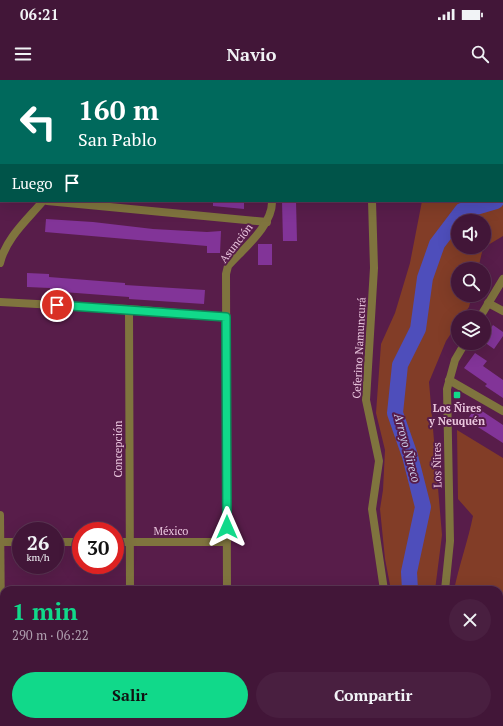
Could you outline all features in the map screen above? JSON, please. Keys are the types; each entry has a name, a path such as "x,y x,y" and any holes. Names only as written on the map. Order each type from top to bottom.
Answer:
{"street":[{"path":"0,263 2,254 10,240 42,202"},
{"path":"57,202 267,222"},
{"name":"Asunción","path":"228,586 226,274 228,266 267,222 271,213 272,202"},
{"name":"Ceferino Namuncurá","path":"372,202 374,268 366,400 379,461 372,509 383,586"},
{"path":"484,310 503,279"},
{"path":"0,302 129,309 226,317"},
{"path":"488,303 503,311"},
{"name":"Concepción","path":"129,309 130,586"},
{"name":"Los Ñires","path":"445,586 450,541 447,412 449,380 455,360 461,350"},
{"path":"449,380 503,411"},
{"path":"0,515 0,586"},
{"path":"0,542 12,542"},
{"name":"México","path":"124,542 227,542"}],"shaded area":[{"path":"422,202 503,202 503,236 491,243 491,214 451,214 451,254 482,254 480,262 451,262 451,302 470,302 467,310 451,310 451,334 446,341 429,382 442,535 436,586 390,586 385,559 380,509 383,490 385,450 376,413 381,344 395,313 410,263"},
{"path":"457,430 503,458 503,586 455,586 473,516 458,499"}],"building":[{"path":"213,202 244,202 244,209 213,206"},
{"path":"282,202 296,202 297,241 283,241"},
{"path":"46,219 93,222 153,229 207,232 221,231 220,253 207,253 207,246 45,232"},
{"path":"258,244 272,244 272,265 258,265"},
{"path":"27,273 49,274 49,277 125,283 125,285 205,290 204,304 129,299 129,297 50,291 50,288 27,287"},
{"path":"493,325 503,332 503,336 494,349 491,347 491,328"},
{"path":"475,353 487,361 483,366 503,380 503,398 485,386 487,384 464,368"},
{"path":"476,407 503,425 503,443 467,420"}],"waterway":[{"name":"Arroyo Ñireco","path":"410,586 409,572 423,507 410,456 395,413 400,365 418,329 425,278 437,244 462,211 493,202"}],"place":[{"name":"Los Ñires y Neuquén","path":"457,395"}],"route":[{"path":"57,305 226,317 227,527"}]}
